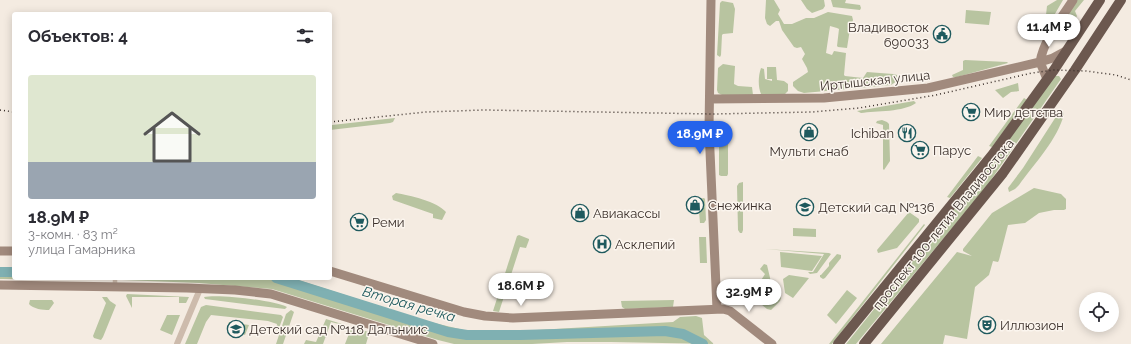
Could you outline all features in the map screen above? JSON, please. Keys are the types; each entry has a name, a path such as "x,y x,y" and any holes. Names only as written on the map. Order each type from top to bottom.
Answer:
{"highway":[{"name":"проспект 100-летия Владивостока","path":"838,344 993,154 1100,0"},
{"name":"проспект 100-летия Владивостока","path":"864,344 1003,173 1121,0"},
{"path":"1066,50 1074,55 1080,62"}],"main road":[{"path":"711,0 709,129 717,309"},
{"path":"1047,78 1040,62 1041,55 1049,38 1073,0"},
{"name":"Иртышская улица","path":"710,99 824,98 928,88 1040,62 1053,58 1066,50"},
{"path":"0,251 12,251"},
{"path":"332,272 453,309 491,317 513,318 723,309 730,311 772,344"},
{"path":"0,285 115,282 200,289 235,290 271,294 433,344"}],"street":[{"path":"177,344 200,289"}],"green space":[{"path":"766,0 774,0 780,10 778,14 784,24 792,24 806,18 814,18 828,12 852,16 853,20 847,48 837,46 839,29 830,26 826,53 832,55 834,51 846,53 845,76 863,78 867,72 893,74 897,75 897,81 891,85 804,93 798,91 793,86 793,82 808,72 802,59 805,54 801,47 794,47 782,30 779,21 776,21 770,26 767,24 765,18"},
{"path":"801,0 824,0 825,6 823,9 812,13 807,9"},
{"path":"831,0 846,0 845,3 860,5 861,8 860,10 833,7"},
{"path":"1057,0 1063,0 1052,19 1046,15 1047,6"},
{"path":"1077,0 1084,0 1075,11 1077,16 1072,24 1065,26 1063,23"},
{"path":"722,1 733,3 735,9 733,33 722,35 720,57 717,55 720,3"},
{"path":"966,10 991,12 989,25 965,23"},
{"path":"963,61 1008,63 953,77 952,75 963,70"},
{"path":"723,64 735,66 734,84 738,86 752,87 753,95 722,95 718,93 718,68"},
{"path":"767,67 776,67 777,80 784,81 788,84 788,91 785,94 761,94 759,88 759,74 761,68 764,69 765,79 772,81 772,79 767,79"},
{"path":"1055,76 1059,76 1061,79 986,187 856,344 846,344 974,185"},
{"path":"1018,83 1019,91 1011,92 1003,98 995,90"},
{"path":"1024,98 1027,100 992,147 989,146"},
{"path":"914,101 916,103 911,106 897,110 861,113 857,111"},
{"path":"1061,111 1063,111 1064,114 1057,133 1019,185 1009,192 1008,188"},
{"path":"395,118 393,122 390,123 332,130 332,125"},
{"path":"882,120 889,124 890,161 884,170 883,125 876,123 877,121"},
{"path":"726,132 728,133 728,174 727,176 721,176 719,175 719,140"},
{"path":"978,156 982,158 950,198 947,197"},
{"path":"743,182 743,230 742,233 740,233 738,230 737,186 739,183"},
{"path":"1034,188 1061,194 1066,199 1066,209 1039,213 1025,223 1008,225 998,262 993,261 989,275 975,287 967,339 945,335 943,344 881,344 957,252 972,256 963,251 963,249 992,213"},
{"path":"396,193 430,202 442,208 446,212 442,220 433,218 433,214 393,200 392,196"},
{"path":"704,198 706,220 704,223 700,223 698,200"},
{"path":"909,212 919,219 919,222 897,248 878,253 877,250"},
{"path":"924,224 925,225 832,344 829,344"},
{"path":"793,228 816,229 816,237 793,236"},
{"path":"519,235 529,240 526,248 520,247 499,312 493,311 517,236"},
{"path":"699,237 706,237 707,263 700,263"},
{"path":"765,249 831,254 817,273 810,274 808,272 813,272 824,254"},
{"path":"780,252 822,256 812,271 781,267"},
{"path":"837,254 841,255 841,258 823,279 820,275 829,266 829,263"},
{"path":"764,264 767,265 771,282 752,287 750,284 753,279 760,282 765,274 760,269"},
{"path":"0,268 12,268 12,279 0,279"},
{"path":"789,275 809,278 793,298 785,293 783,279"},
{"path":"122,280 298,280 426,321 468,331 520,331 673,322 680,317 696,316 702,318 704,335 714,344 567,342 532,344 454,344 272,289 199,283"},
{"path":"771,286 781,298 771,310 767,309 752,297 751,293"},
{"path":"847,290 857,298 836,324 827,315"},
{"path":"127,294 189,297 186,303 179,303 179,297 132,297 132,308 126,296"},
{"path":"221,296 246,298 280,304 287,307 285,309 205,299 204,297"},
{"path":"102,297 107,297 116,305 101,340 94,338 93,336 106,303"},
{"path":"30,300 52,300 54,303 49,310 41,309 31,306 29,304"},
{"path":"674,300 673,307 625,309 622,307 621,301"},
{"path":"206,305 281,315 283,317 278,331 276,329 277,324 268,321 211,315 206,322 197,344 185,344 201,307"},
{"path":"291,310 294,312 283,344 276,344 286,314"},
{"path":"167,315 180,315 172,335 160,330"},
{"path":"326,319 345,325 331,322 323,344 304,344 306,340 316,342"},
{"path":"229,322 249,325 245,335 227,328"},
{"path":"352,326 368,332 369,334 366,344 345,344"}],"waterway":[{"name":"Вторая речка","path":"0,272 12,272"},
{"name":"Вторая речка","path":"282,280 448,332 467,335 665,331 683,334 703,344"}],"railway":[{"path":"332,122 426,112 484,110 713,114 812,112 859,108 936,95 1032,73 1054,70 1086,71 1116,75 1131,80"},
{"path":"0,110 12,112"}],"place":[{"name":"Владивосток 690033","path":"942,34"},
{"name":"Мир детства","path":"971,112"},
{"name":"Мульти снаб","path":"809,132"},
{"name":"Ichiban","path":"907,133"},
{"name":"Парус","path":"920,150"},
{"name":"Снежинка","path":"695,205"},
{"name":"Детский сад №136","path":"805,207"},
{"name":"Авиакассы","path":"580,213"},
{"name":"Реми","path":"359,222"},
{"name":"Асклепий","path":"602,244"},
{"name":"Иллюзион","path":"987,325"},
{"name":"Детский сад №118 Дальниис","path":"236,329"}]}
